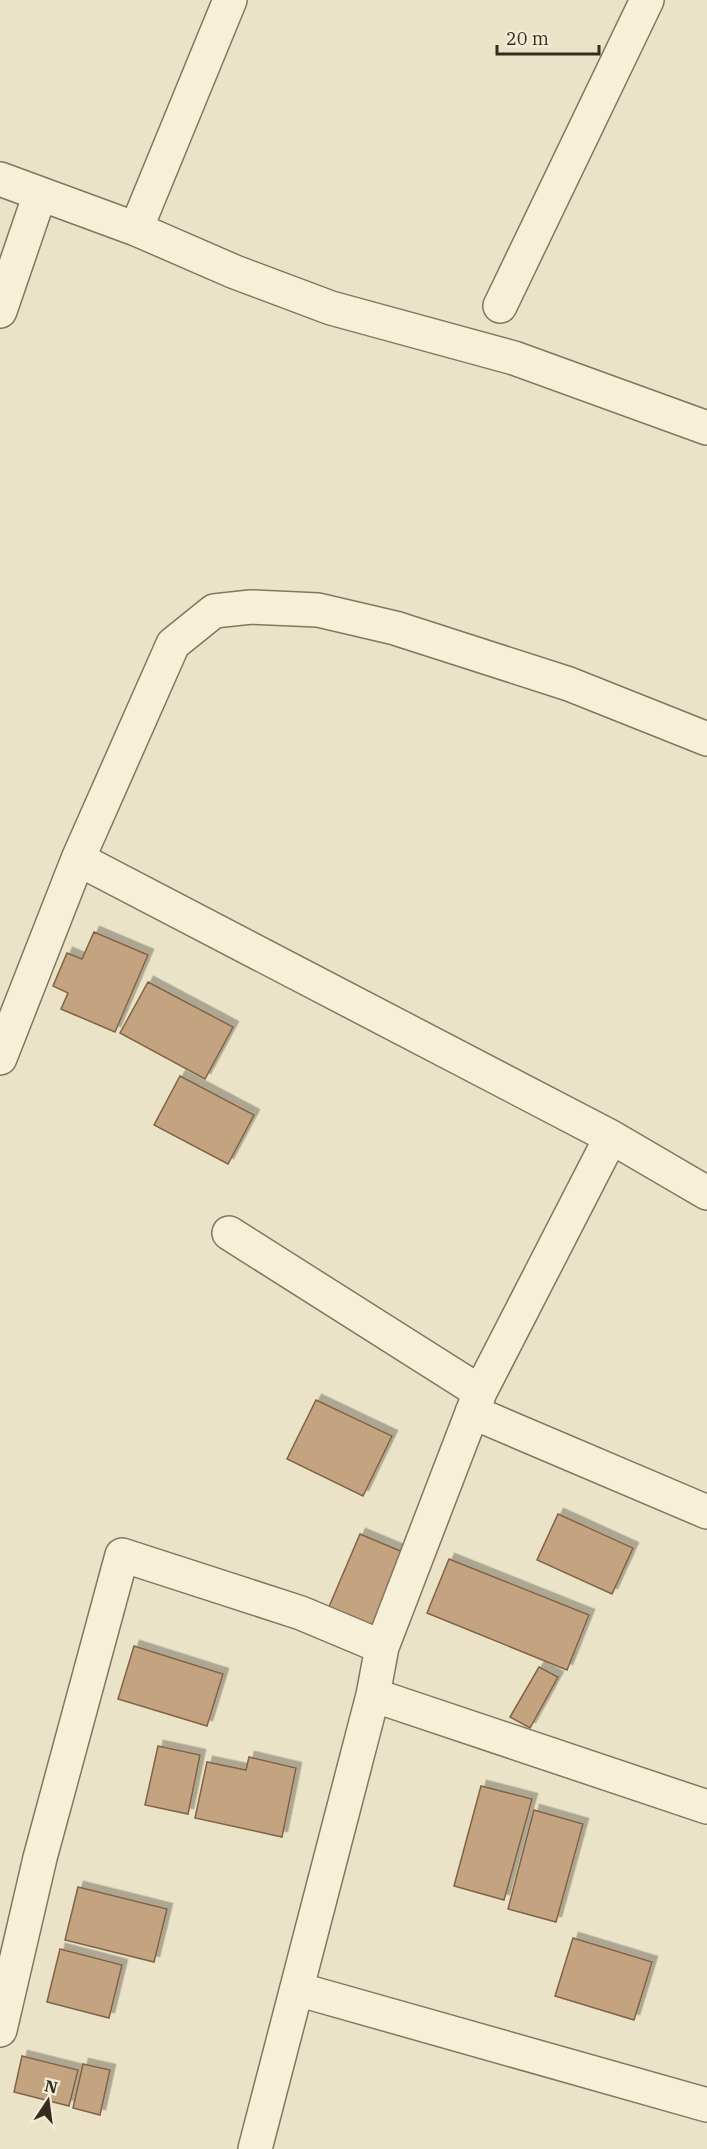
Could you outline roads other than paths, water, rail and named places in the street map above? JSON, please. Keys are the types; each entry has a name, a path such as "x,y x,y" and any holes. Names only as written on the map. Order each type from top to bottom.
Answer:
{"street":[{"path":"136,229 230,0"},
{"path":"500,306 647,0"},
{"path":"0,179 136,229 235,272 331,308 514,358 707,428"},
{"path":"0,312 40,194"},
{"path":"0,1058 78,859 173,644 214,611 252,607 318,610 395,628 568,684 707,739"},
{"path":"78,859 611,1137 707,1193"},
{"path":"255,2149 373,1695 382,1647 476,1402 611,1137"},
{"path":"229,1233 476,1402 707,1512"},
{"path":"0,2030 40,1858 122,1555 301,1613 382,1647"},
{"path":"373,1695 707,1807"},
{"path":"297,1989 707,2105"}]}
